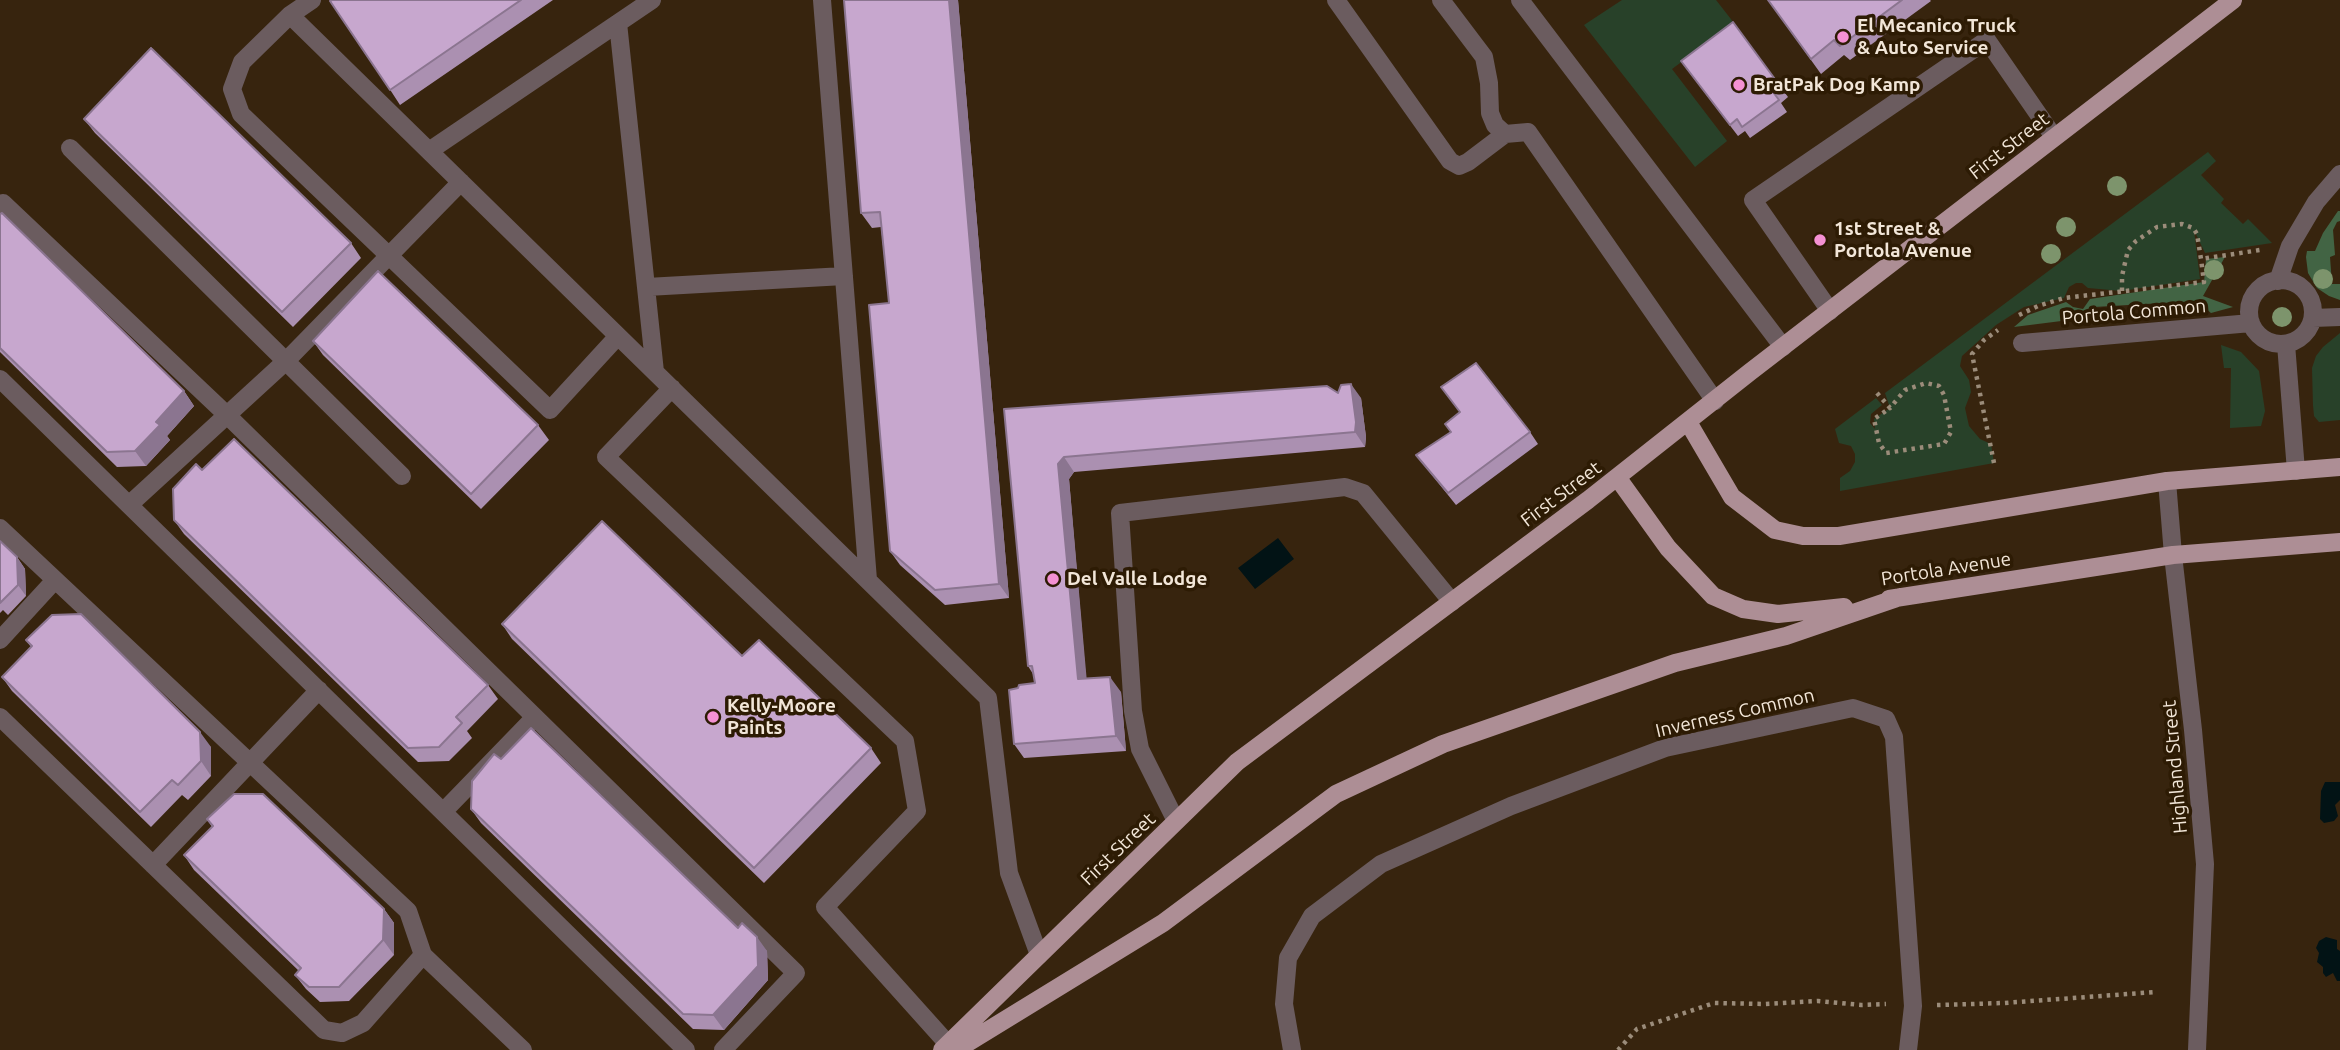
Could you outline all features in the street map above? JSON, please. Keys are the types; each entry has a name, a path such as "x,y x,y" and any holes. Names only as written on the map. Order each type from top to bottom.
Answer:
{"main road":[{"name":"First Street","path":"949,1048 1039,955 1237,762 1617,477 2233,0"},
{"path":"1688,422 1732,497 1775,530 1803,536 1839,536 2167,481 2340,467"},
{"name":"Portola Avenue","path":"1617,477 1668,548 1713,596 1743,609 1779,614 1818,611 2173,555 2340,542"},
{"path":"949,1048 1163,923 1336,794 1443,744 1649,672 1786,635 1900,597"}],"street":[{"path":"312,0 289,15 242,62 232,89 241,114 550,410 618,336"},
{"path":"429,151 652,0"},
{"path":"822,0 868,580"},
{"path":"1336,0 1450,161 1459,166 1505,134 1528,132 1715,401"},
{"path":"1441,0 1484,57 1489,83 1490,113 1495,125 1505,134"},
{"path":"1528,3 1783,347"},
{"path":"289,15 988,698 1009,873 1039,955"},
{"path":"618,23 655,372"},
{"path":"1830,311 1753,200 1987,40 2054,137"},
{"path":"71,148 402,476"},
{"path":"2278,281 2290,246 2316,202 2340,174"},
{"path":"130,504 286,361 460,182"},
{"path":"0,206 3,203 228,416 796,973 723,1050"},
{"path":"647,287 844,276"},
{"path":"2278,281 2294,283 2310,298 2313,318 2304,336 2286,344 2268,342 2250,323 2250,302 2255,292 2264,285 2278,281"},
{"path":"2313,318 2340,317"},
{"name":"Portola Common","path":"2022,343 2250,323"},
{"path":"2286,344 2297,471"},
{"path":"2,385 130,504 687,1050"},
{"path":"672,388 606,457 905,741 917,811 825,906 949,1048"},
{"name":"Highland Street","path":"2167,481 2205,863 2197,1050"},
{"path":"1176,821 1140,749 1133,711 1120,513 1345,487 1363,493 1452,602"},
{"path":"0,528 408,911 423,955 523,1050"},
{"path":"0,640 55,580"},
{"path":"153,865 319,690"},
{"name":"Inverness Common","path":"1292,1050 1284,1004 1288,958 1312,916 1381,864 1511,806 1665,748 1853,708 1886,719 1894,737 1913,1006 1908,1050"},
{"path":"0,717 324,1030 342,1034 363,1023 423,955"},
{"path":"443,812 535,717"}],"path":[{"path":"2122,291 2122,276 2128,250 2157,227 2182,224 2193,228 2197,234 2201,259 2290,246"},
{"path":"1926,383 1939,386 1944,395 1951,432 1944,444 1886,453 1879,443 1874,419 1890,408 1905,390 1926,383"},
{"path":"1877,393 1890,408"},
{"path":"1618,1050 1637,1029 1714,1003 1818,1001 1913,1006 2004,1003 2156,992"}],"green space":[{"path":"1622,0 1716,0 1734,23 1672,69 1727,141 1695,167 1584,25"},
{"path":"2208,152 2216,161 2201,175 2224,199 2221,203 2243,224 2248,219 2272,243 2205,253 2194,230 2200,279 2122,291 2088,288 2082,283 2076,283 2069,287 2064,298 2024,307 1996,325 1962,356 1960,366 1969,380 1971,392 1965,408 1969,426 1980,439 1991,444 1994,463 1840,491 1840,478 1850,471 1855,462 1855,454 1851,446 1839,443 1835,429 1876,398 1882,405 1871,414 1870,423 1875,429 1874,419 1890,408 1885,393"},
{"path":"2338,211 2340,221 2333,230 2335,255 2330,257 2332,284 2340,284 2340,300 2317,288 2308,273 2306,257 2307,251 2315,251"},
{"path":"2225,257 2203,296 2233,307 2211,313 2197,301 2094,307 2085,318 2014,327 2028,315 2066,302 2083,309 2090,299 2204,282 2206,259"},
{"path":"2340,333 2340,420 2319,422 2314,416 2312,368 2323,347"},
{"path":"2221,345 2241,352 2259,371 2265,411 2261,426 2230,428 2231,368 2224,368"}],"shaded area":[{"path":"1278,538 1294,559 1255,589 1238,568"},
{"path":"2325,782 2340,782 2340,800 2335,805 2338,816 2334,821 2324,823 2320,819 2321,791"},
{"path":"2326,937 2337,940 2337,949 2340,951 2340,981 2337,981 2333,973 2326,977 2323,967 2317,962 2319,953 2316,948 2319,941"}],"building":[{"path":"521,0 390,90 330,1"},
{"path":"844,0 949,0 999,584 935,590 890,551 869,305 889,303 880,212 861,213"},
{"path":"1768,0 1902,0 1840,46 1834,40 1811,59"},
{"name":"BratPak Dog Kamp","path":"1733,22 1780,86 1773,92 1779,100 1742,127 1737,119 1730,125 1681,61"},
{"path":"151,48 351,243 282,312 84,119"},
{"path":"2,213 184,391 156,422 160,425 135,451 107,452 0,348"},
{"path":"378,271 538,425 471,494 313,341"},
{"path":"1476,363 1530,432 1448,493 1416,455 1451,432 1445,424 1460,412 1441,387"},
{"name":"Del Valle Lodge","path":"1351,384 1355,432 1064,457 1058,464 1078,679 1110,677 1116,736 1014,744 1009,690 1018,688 1019,685 1035,683 1032,666 1028,666 1004,409 1327,386 1338,393 1341,385"},
{"path":"234,439 488,685 456,717 462,723 439,747 408,748 174,520 173,489 196,464 202,470"},
{"name":"Kelly-Moore Paints","path":"602,521 742,656 759,640 871,748 754,868 502,624"},
{"path":"0,541 17,557 18,585 0,603"},
{"path":"81,614 200,732 201,761 178,785 172,780 140,812 2,677 32,646 26,640 52,615"},
{"path":"531,728 738,928 742,923 757,937 758,966 713,1015 683,1014 471,809 472,781 494,754 501,759"},
{"path":"234,794 263,794 384,909 383,940 339,987 309,987 295,975 301,968 184,855 213,826 207,819"}],"place":[{"name":"El Mecanico Truck & Auto Service","path":"1843,37"},
{"name":"BratPak Dog Kamp","path":"1739,85"},
{"name":"1st Street & Portola Avenue","path":"1820,240"},
{"name":"Del Valle Lodge","path":"1053,579"},
{"name":"Kelly-Moore Paints","path":"713,717"}]}
